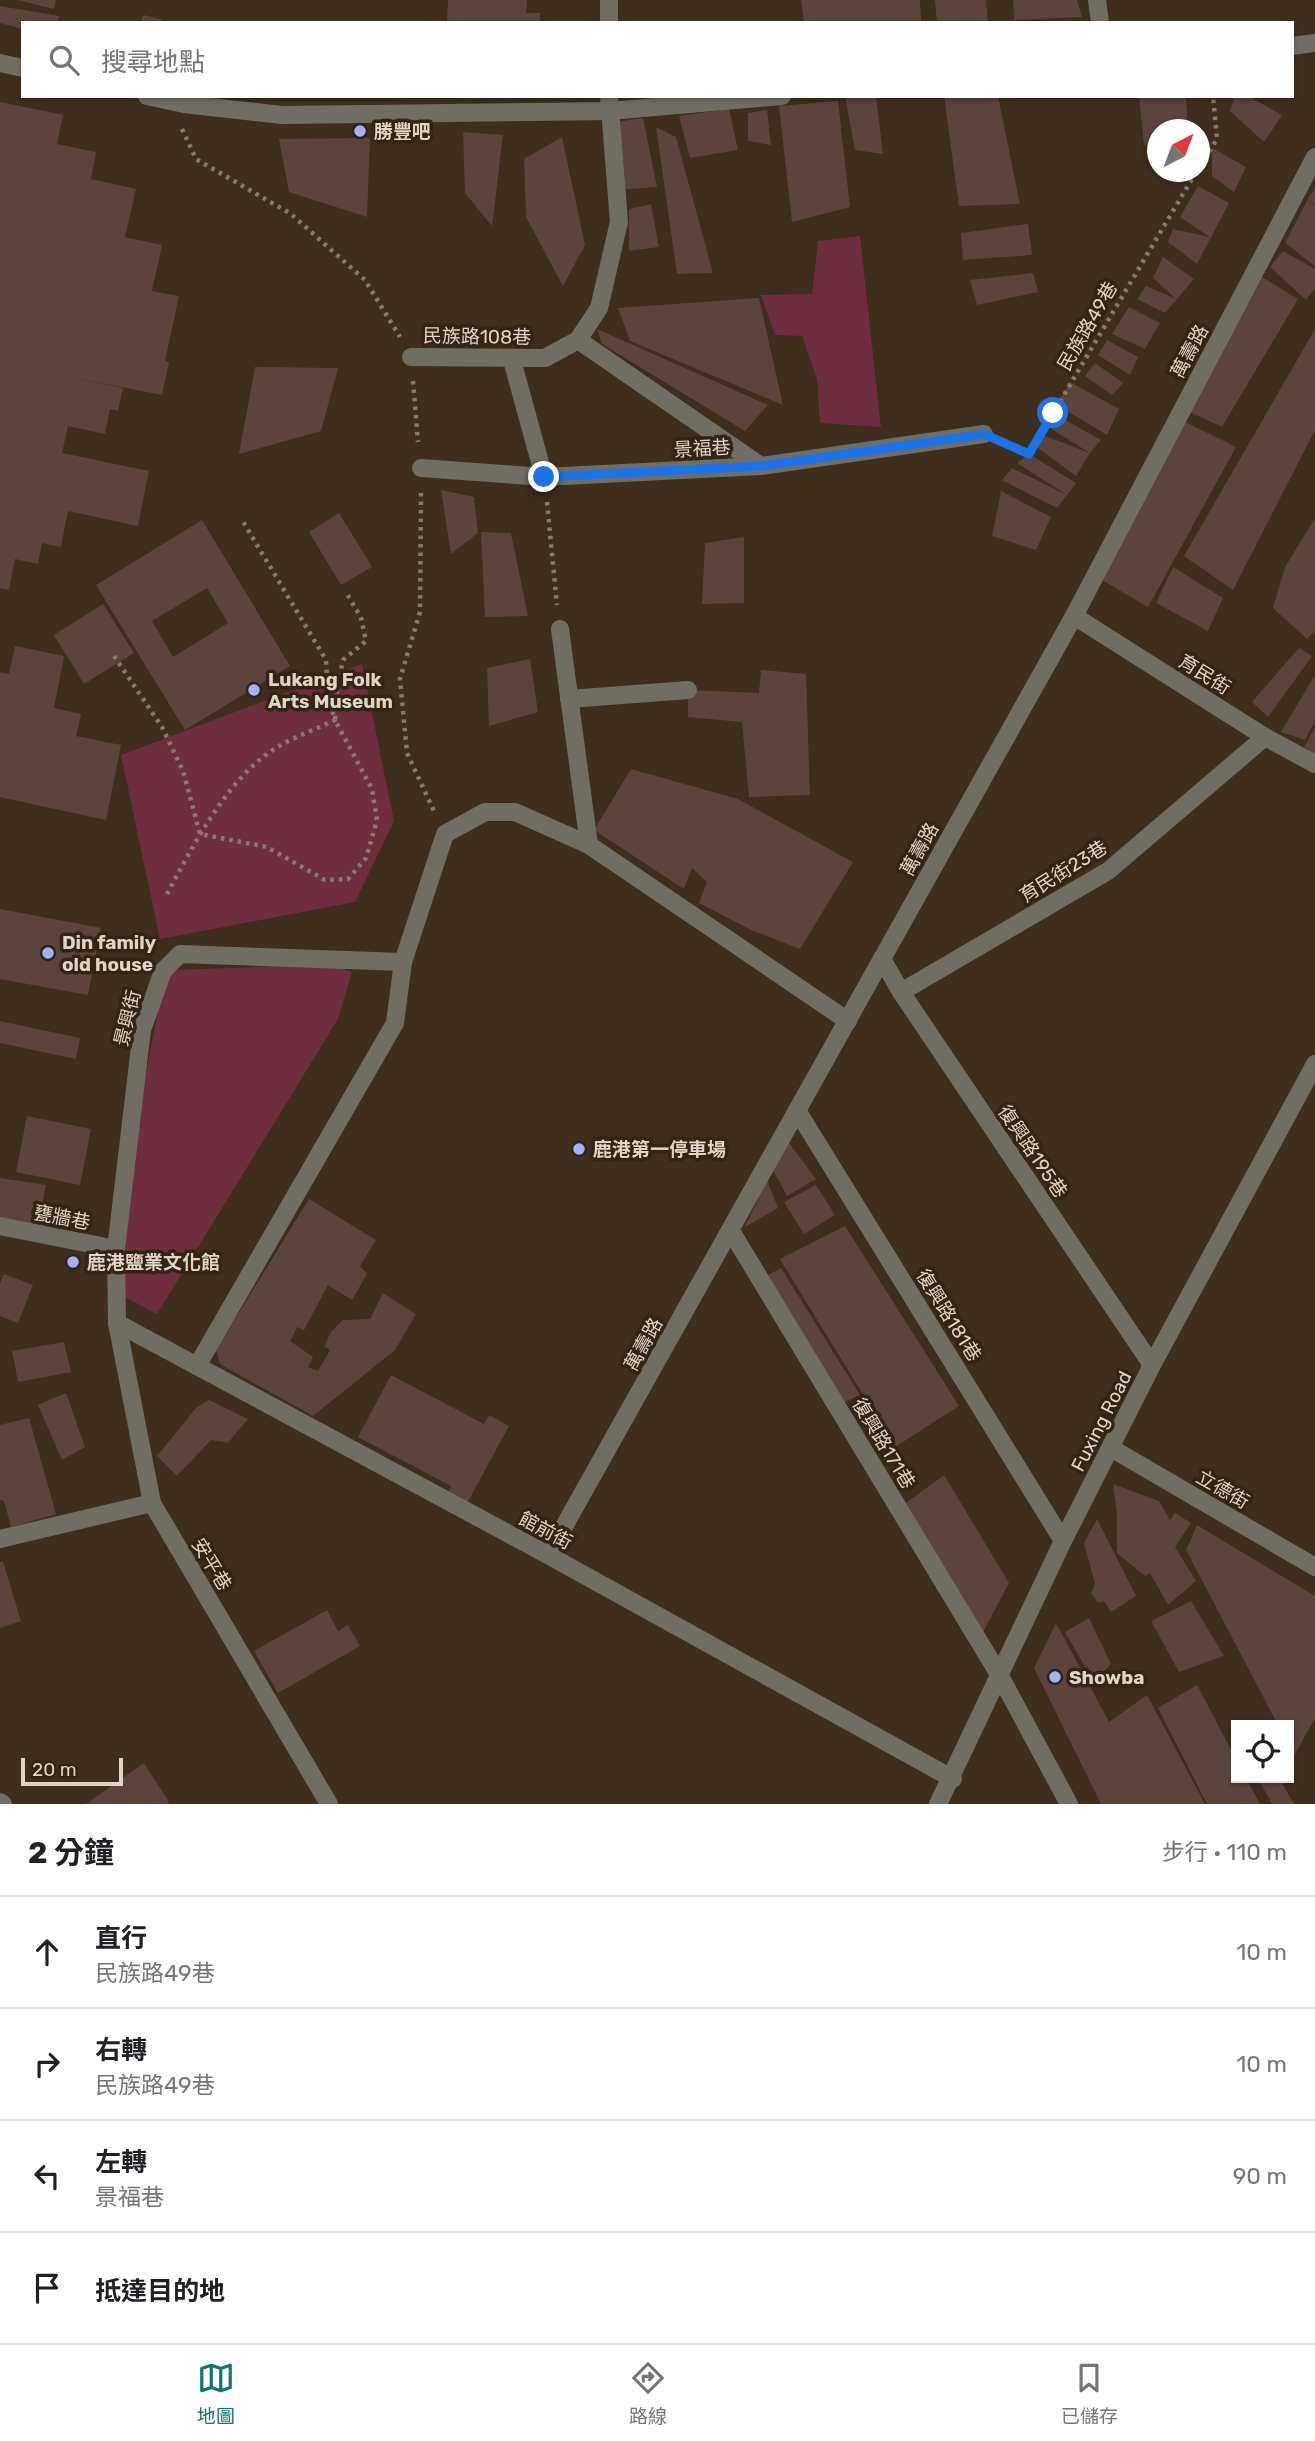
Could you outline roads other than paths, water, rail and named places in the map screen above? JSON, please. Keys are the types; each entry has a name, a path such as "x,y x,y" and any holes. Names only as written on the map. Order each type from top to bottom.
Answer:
{"street":[{"path":"609,0 609,21"},
{"path":"1097,0 1100,21"},
{"path":"1294,46 1315,43"},
{"path":"0,63 21,68"},
{"path":"156,98 184,104 282,115 733,98"},
{"name":"民族路108巷","path":"411,357 512,360 545,358 578,340 599,309 619,222 609,103"},
{"name":"萬壽路","path":"548,1555 1074,616 1315,157"},
{"path":"578,340 761,466"},
{"path":"512,360 544,477"},
{"name":"景福巷","path":"421,468 544,477 761,466 984,434"},
{"name":"育民街","path":"1074,616 1265,737 1315,764"},
{"path":"559,629 589,845"},
{"path":"569,699 688,690"},
{"name":"育民街23巷","path":"901,992 1108,871 1265,737"},
{"path":"197,1366 396,1023 403,962 445,834 485,812 515,812 589,845 848,1021"},
{"name":"景興街","path":"117,1323 116,1249 142,1030 163,971 180,954 403,962"},
{"name":"復興路195巷","path":"882,959 901,992 1152,1365"},
{"name":"Fuxing Road","path":"939,1804 1063,1541 1152,1365 1315,1064"},
{"name":"復興路181巷","path":"798,1112 1063,1541"},
{"name":"甕牆巷","path":"0,1226 116,1249"},
{"name":"復興路171巷","path":"731,1231 1000,1676 1069,1804"},
{"name":"館前街","path":"117,1323 548,1555 953,1779"},
{"name":"安平巷","path":"117,1323 152,1503 329,1804"},
{"name":"立德街","path":"1111,1448 1315,1567"},
{"path":"0,1539 152,1503"}],"place":[{"name":"勝豐吧","path":"360,131"},
{"name":"Lukang Folk Arts Museum","path":"254,690"},
{"name":"Din family old house","path":"48,953"},
{"name":"鹿港第一停車場","path":"579,1149"},
{"name":"鹿港鹽業文化館","path":"73,1262"},
{"name":"Showba","path":"1055,1677"}]}
